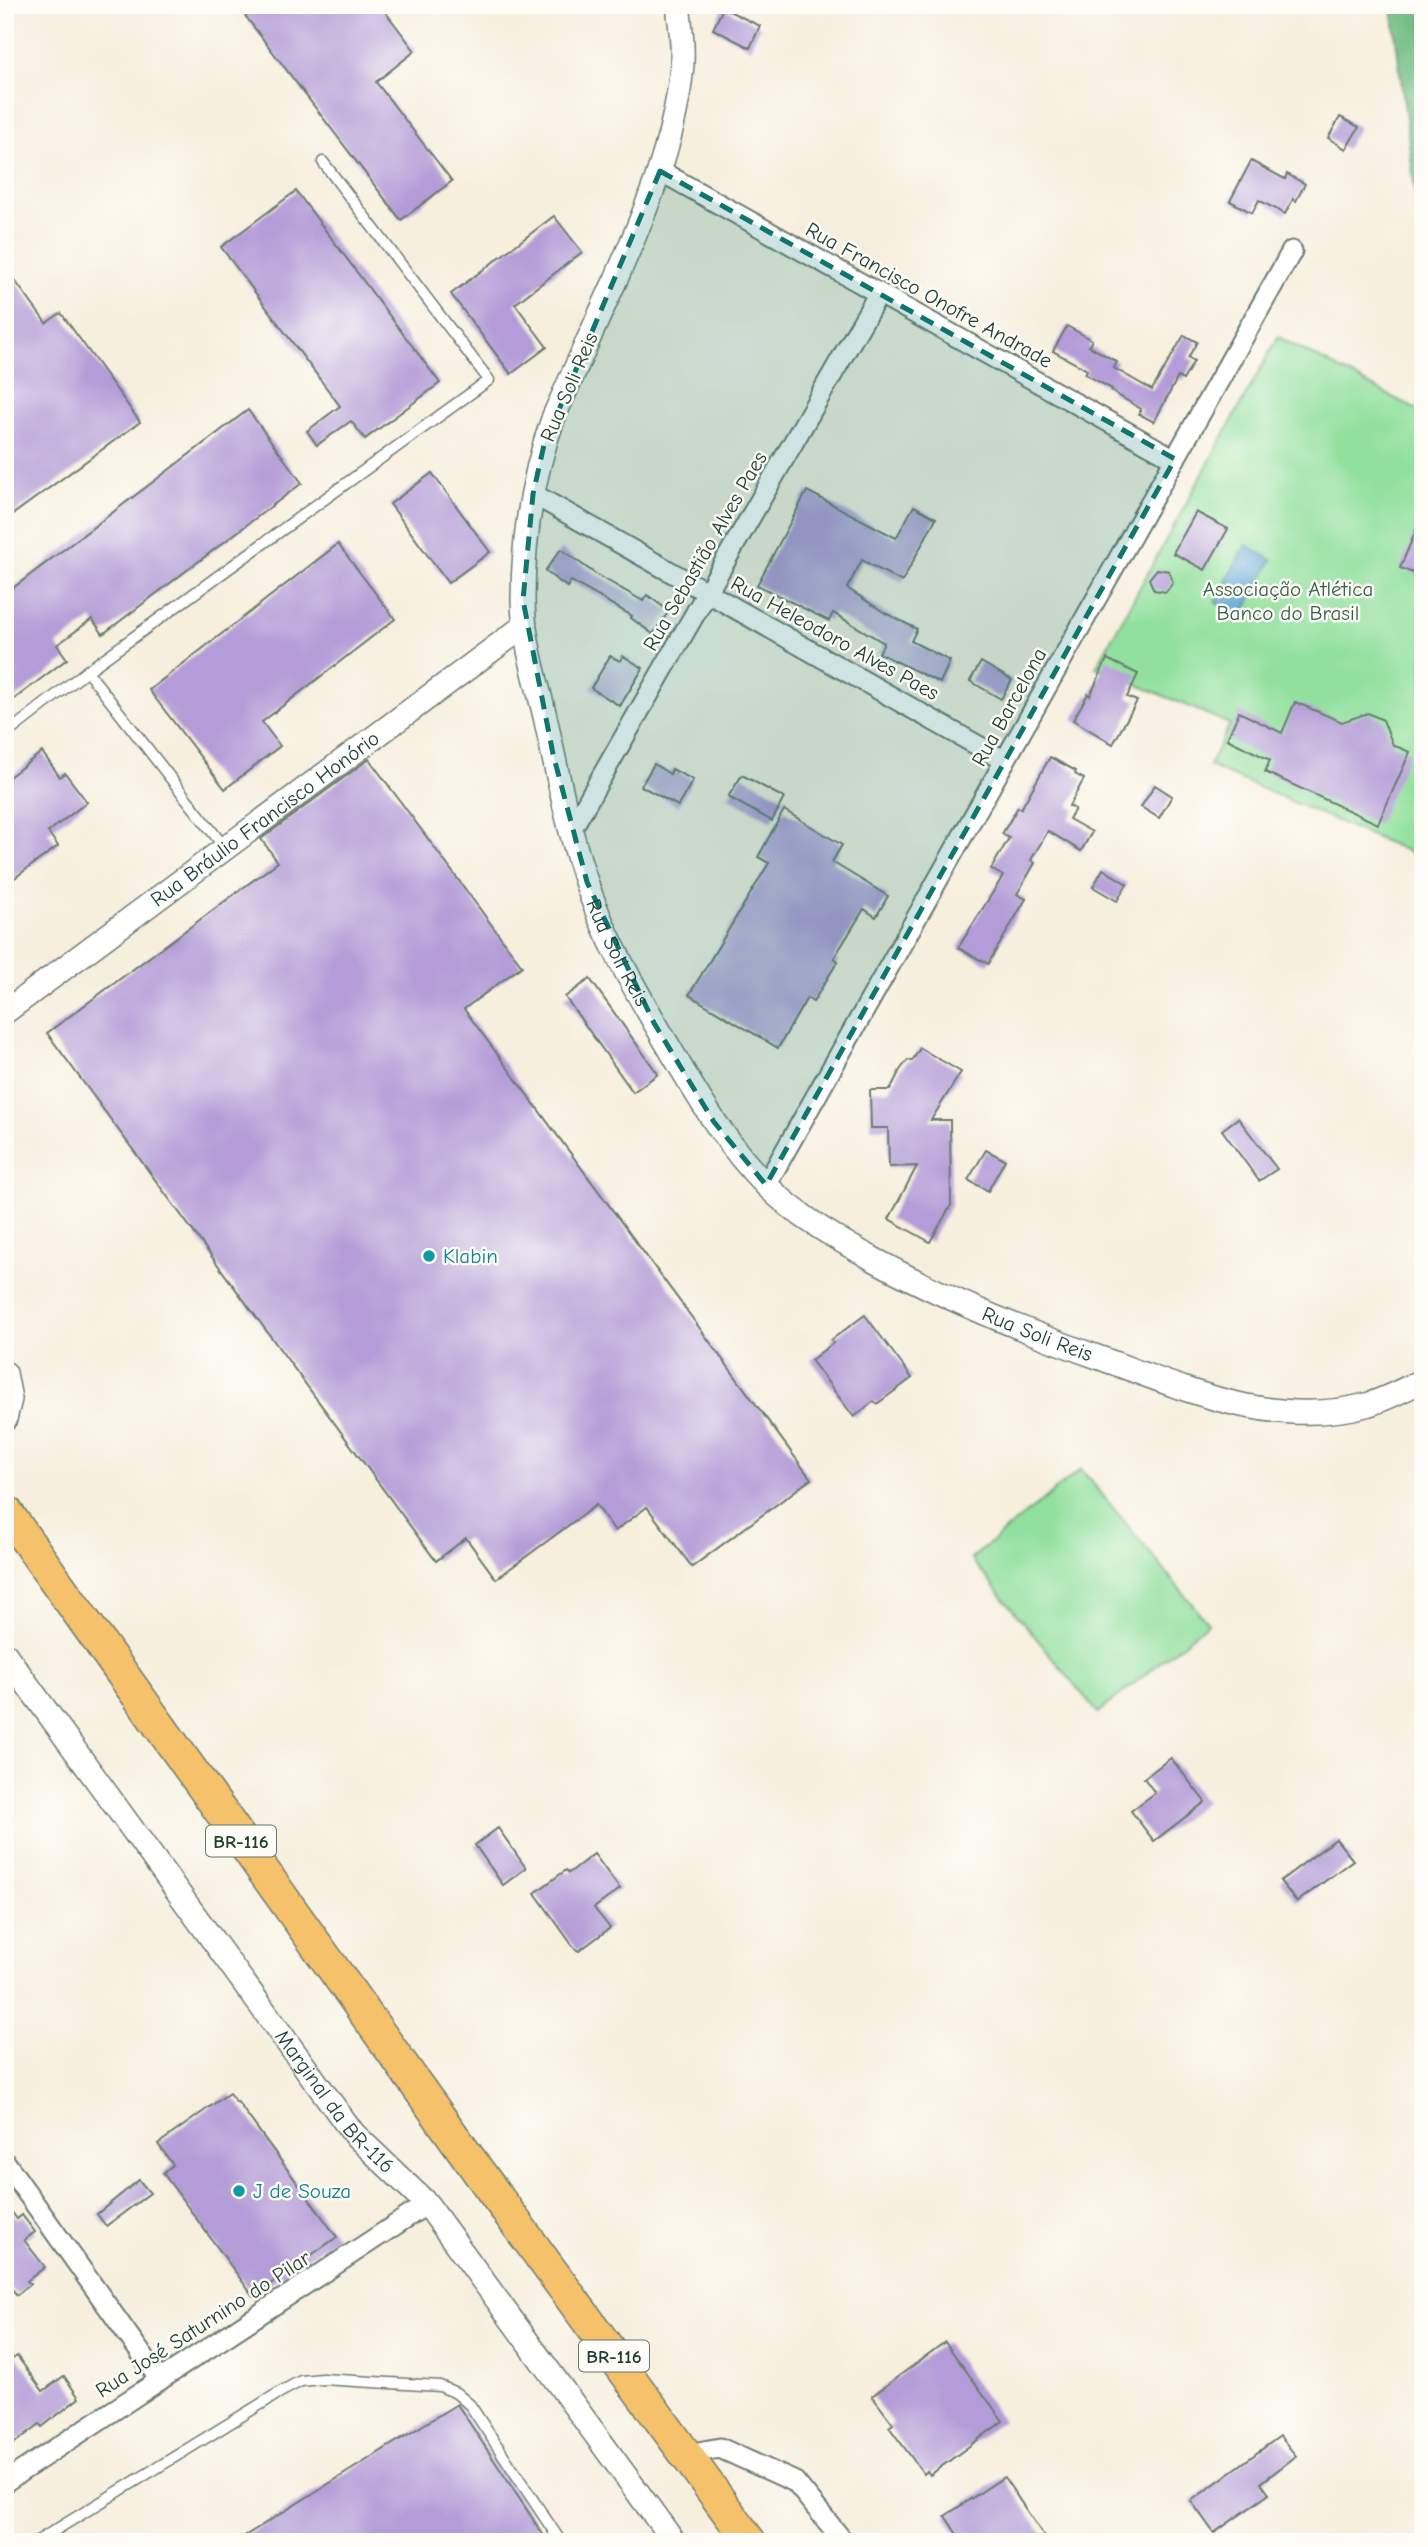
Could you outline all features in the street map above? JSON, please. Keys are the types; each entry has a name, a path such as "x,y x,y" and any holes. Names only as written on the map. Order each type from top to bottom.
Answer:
{"highway":[{"name":"BR-116","path":"5,1510 478,2171 750,2542"}],"street":[{"name":"Rua Soli Reis","path":"678,5 682,72 660,171 645,212 554,416 544,445 533,494 524,563 524,626 571,830 599,916 654,1023 714,1122 766,1185 817,1226 918,1284 1041,1337 1236,1405 1285,1412 1328,1412 1368,1405 1423,1380"},
{"name":"Rua Francisco Onofre Andrade","path":"660,171 1175,459"},
{"name":"Rua Barcelona","path":"766,1185 1292,251"},
{"name":"Rua Sebastião Alves Paes","path":"571,830 879,293"},
{"name":"Rua Heleodoro Alves Paes","path":"533,494 1005,761"},
{"name":"Rua Bráulio Francisco Honório","path":"5,1012 524,626"},
{"path":"5,1373 10,1399 5,1419"},
{"name":"Marginal da BR-116","path":"6,1657 14,1685 353,2133 384,2166 427,2204 674,2542"},
{"path":"5,2162 160,2380"},
{"name":"Rua José Saturnino do Pilar","path":"5,2482 427,2204"},
{"path":"687,2454 720,2448 795,2482 844,2542"}],"lane":[{"path":"5,736 88,671 489,380 323,162"},
{"path":"88,671 225,849"},
{"path":"36,2542 282,2391 301,2381 322,2379 440,2386 456,2393 470,2404 561,2542"}],"highlighted area":[{"path":"660,171 1175,459 766,1185 714,1122 654,1023 587,882 553,754 523,600 533,494 544,445"}],"green space":[{"path":"1389,5 1423,5 1423,253 1392,7"},
{"name":"Associação Atlética Banco do Brasil","path":"1278,337 1423,413 1423,858 1209,766 1230,724 1096,667"},
{"path":"1081,1469 1208,1623 1098,1713 971,1559"}],"water":[{"path":"1246,545 1272,560 1242,616 1215,602"}],"building":[{"path":"237,5 380,5 415,51 376,82 452,181 401,220"},
{"path":"723,8 760,26 750,48 713,29"},
{"path":"1340,117 1359,127 1346,149 1328,138"},
{"path":"1251,161 1285,179 1287,174 1305,184 1285,214 1259,200 1252,213 1230,201"},
{"path":"296,191 440,383 365,439 351,421 317,445 307,431 340,406 221,247"},
{"path":"554,216 582,252 515,304 547,347 511,374 451,294"},
{"path":"5,267 46,323 61,313 140,422 5,520"},
{"path":"1067,326 1092,340 1089,346 1117,362 1114,368 1152,390 1184,335 1197,342 1188,358 1194,361 1183,380 1178,377 1154,422 1139,414 1141,409 1085,374 1087,370 1053,351"},
{"path":"248,410 302,483 103,634 92,619 57,645 67,659 5,706 5,594"},
{"path":"432,473 490,552 448,583 390,504"},
{"path":"807,491 896,538 914,506 936,518 902,582 862,560 847,588 885,613 917,629 911,641 950,661 940,683 879,653 884,643 833,613 829,621 757,585"},
{"path":"1196,512 1228,529 1205,570 1173,553"},
{"path":"1423,514 1423,577 1400,568"},
{"path":"338,544 395,619 262,722 280,746 225,789 149,690"},
{"path":"561,549 594,573 643,601 647,595 669,611 653,634 631,618 632,616 571,581 567,587 545,571"},
{"path":"1157,569 1169,571 1173,582 1166,592 1154,590 1149,579"},
{"path":"610,656 620,661 623,656 643,668 620,706 591,688"},
{"path":"1107,659 1138,674 1127,697 1137,701 1113,744 1073,720 1088,694 1090,696"},
{"path":"981,662 1012,680 1001,699 970,681"},
{"path":"1295,702 1342,722 1368,713 1383,720 1393,745 1410,752 1378,824 1265,772 1270,760 1227,739 1239,712 1282,733"},
{"path":"42,752 60,777 65,773 87,802 48,832 58,846 5,885 5,780"},
{"path":"1050,757 1076,771 1075,774 1084,779 1069,806 1075,809 1069,819 1092,832 1081,851 1048,831 1031,860 1035,863 1017,894 1026,899 988,964 958,948 1003,876 991,869 1009,838 1002,834 1018,807 1021,809"},
{"name":"Klabin","path":"369,759 522,966 464,1009 811,1479 692,1567 647,1507 615,1531 596,1505 496,1579 466,1538 436,1561 47,1033 278,862 261,839"},
{"path":"654,764 670,774 672,769 693,780 678,806 641,786"},
{"path":"742,775 784,798 772,821 728,797"},
{"path":"1155,785 1172,796 1159,818 1141,807"},
{"path":"784,810 842,845 832,862 888,896 876,917 864,909 834,958 838,961 813,1002 807,998 778,1048 689,995 769,863 758,857"},
{"path":"1103,869 1127,884 1117,901 1093,887"},
{"path":"590,979 658,1074 633,1092 565,997"},
{"path":"920,1048 961,1072 931,1120 950,1120 951,1205 930,1242 889,1219 917,1166 889,1167 888,1128 871,1128 870,1090 890,1090 900,1070 908,1060 912,1061"},
{"path":"1238,1118 1277,1169 1259,1181 1222,1130"},
{"path":"986,1150 1005,1160 988,1191 968,1180"},
{"path":"865,1315 912,1378 877,1404 874,1401 854,1417 811,1360 833,1343 831,1340"},
{"path":"1171,1758 1205,1802 1154,1841 1131,1811 1155,1793 1144,1778"},
{"path":"498,1828 526,1868 503,1885 475,1845"},
{"path":"1336,1839 1353,1860 1297,1902 1280,1881"},
{"path":"594,1854 620,1889 594,1908 610,1928 579,1951 535,1893"},
{"name":"J de Souza","path":"229,2093 337,2237 253,2296 163,2173 173,2165 158,2144"},
{"path":"139,2180 150,2193 106,2226 97,2214"},
{"path":"5,2203 17,2219 22,2215 35,2232 24,2240 45,2267 27,2281 30,2284 17,2295 5,2281"},
{"path":"945,2342 1003,2421 930,2475 927,2471 924,2474 889,2427 893,2424 872,2396"},
{"path":"17,2356 43,2391 64,2376 79,2398 42,2427 40,2424 5,2450 5,2364"},
{"path":"457,2404 548,2542 235,2542"},
{"path":"1280,2436 1296,2456 1261,2483 1269,2494 1214,2533 1191,2501"},
{"path":"1004,2477 1048,2542 962,2542 945,2516"}],"place":[{"name":"Klabin","path":"429,1256"},
{"name":"J de Souza","path":"239,2191"}]}
